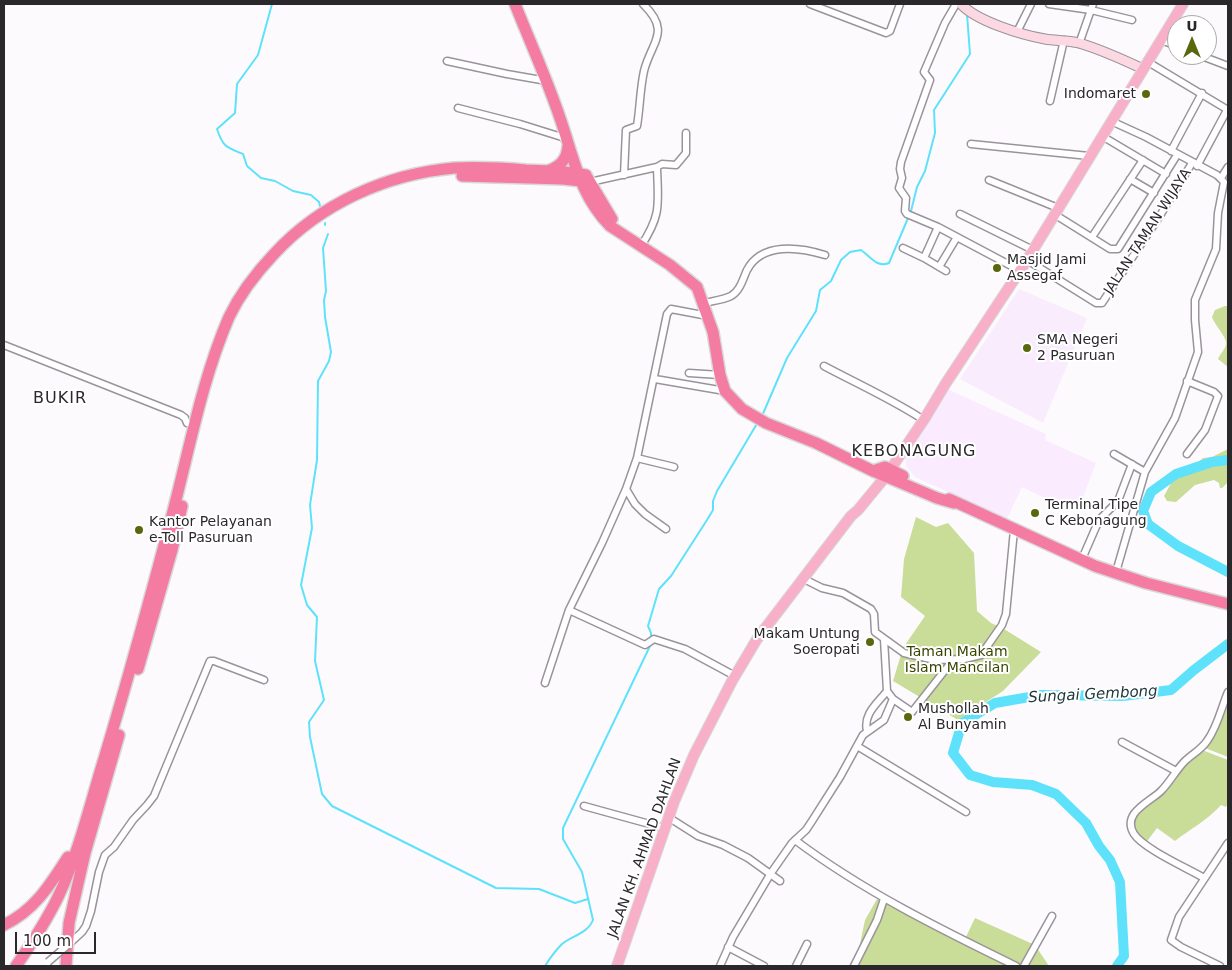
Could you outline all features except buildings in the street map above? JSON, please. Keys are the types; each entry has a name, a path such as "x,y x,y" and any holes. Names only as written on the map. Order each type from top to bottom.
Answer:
{"highway":[{"path":"514,4 546,80 567,142 584,178 620,234"},
{"path":"561,121 575,147 590,198 602,217 620,234 641,246 697,287 713,332 720,375 725,391 742,409 766,423 940,493 954,502 1095,566 1164,588 1228,604"},
{"path":"548,171 565,159 567,142"},
{"path":"16,966 37,935 59,894 78,842 123,696 171,520 203,392 214,357 230,316 259,270 297,231 318,215 348,197 387,183 423,173 453,168 492,167 548,171 584,178"},
{"path":"66,966 69,923 85,853 172,550 200,427 232,327 239,311 257,283 291,246 324,219 355,202 382,191 420,180 445,176 584,178"},
{"path":"563,179 590,198"},
{"path":"4,925 18,918 34,904 51,884 78,842"},
{"path":"22,966 53,915 85,853"}],"main road":[{"path":"883,471 925,418 1027,260 1089,156 1184,4"},
{"path":"963,7 988,21 1017,32 1046,39 1064,40 1145,66"},
{"path":"883,471 919,417 925,409 932,405"},
{"name":"JALAN KH. AHMAD DAHLAN","path":"617,966 668,817 694,755 735,676 757,639 851,516 854,507 883,471"}],"street":[{"path":"624,175 626,130 637,126 644,72 657,40 658,28 655,19 644,4"},
{"path":"810,4 886,33 890,31 900,4"},
{"path":"1017,32 1031,4"},
{"path":"1049,4 1092,7 1132,20"},
{"path":"963,7 945,23 924,72 930,80 900,167 902,178 899,188 906,198 905,211 909,215 938,227 1019,270"},
{"path":"1079,44 1092,7"},
{"path":"1050,101 1064,40"},
{"path":"1161,40 1167,42"},
{"path":"447,61 546,80"},
{"path":"1145,66 1202,93 1228,110 1194,164"},
{"path":"1170,151 1202,93"},
{"path":"458,108 520,124 567,142"},
{"path":"1111,121 1178,155 1225,182"},
{"path":"584,178 624,175 657,168 662,164 674,166 679,163 686,153 686,133"},
{"path":"1102,136 1166,174"},
{"path":"971,144 1089,156"},
{"path":"989,180 1056,211 1110,249 1118,249 1178,155"},
{"path":"1092,237 1143,160"},
{"name":"JALAN TAMAN WIJAYA","path":"1027,260 1096,303 1102,303 1194,164"},
{"path":"1116,572 1145,472 1175,418 1198,346 1195,300 1216,249 1218,213 1228,167"},
{"path":"641,246 652,229 658,211 657,168"},
{"path":"1130,179 1154,193"},
{"path":"960,214 1033,250"},
{"path":"924,258 938,227"},
{"path":"939,267 957,237"},
{"path":"903,248 924,258 946,272"},
{"path":"704,303 730,297 736,292 748,268 763,253 780,249 799,249 825,255"},
{"path":"545,683 569,610 626,489 637,458 669,311 671,309 708,316"},
{"path":"4,345 181,415 186,418 187,423"},
{"path":"824,366 872,392 896,402 919,417"},
{"path":"689,373 720,375"},
{"path":"654,379 725,391"},
{"path":"1187,381 1214,392 1218,396 1205,430 1187,454"},
{"path":"1114,454 1145,472"},
{"path":"637,458 674,467"},
{"path":"1082,560 1099,520 1118,501 1132,464"},
{"path":"626,489 635,504 645,514 666,528"},
{"path":"802,578 822,588 843,593 871,609 874,614 875,632 904,653 935,660 964,659 981,655 1002,626 1006,614 1010,584 1014,530"},
{"path":"569,610 645,645 651,642 685,649 735,676"},
{"path":"884,639 887,691 893,699 912,712 953,660"},
{"path":"46,964 82,932 86,926 105,855 114,847 133,820 154,796 209,662 212,660 264,680"},
{"path":"867,731 865,723 868,714 887,691"},
{"path":"1204,878 1142,843 1133,833 1131,820 1134,813 1161,791 1186,759 1201,749 1208,740 1218,721 1228,692"},
{"path":"720,966 728,947 771,873 795,840 806,830 867,731 884,720 893,699"},
{"path":"1122,742 1176,771"},
{"path":"857,746 966,812"},
{"path":"584,806 664,828"},
{"path":"668,817 698,836 723,845 771,873 780,881"},
{"path":"795,840 823,861 884,899 1016,966"},
{"path":"1217,966 1171,940 1179,917 1228,843"},
{"path":"854,966 877,920 884,899"},
{"path":"1024,966 1052,916"},
{"path":"796,966 807,944"},
{"path":"728,947 764,966"}],"shaded area":[{"name":"SMA Negeri 2 Pasuruan","path":"1019,289 1087,318 1043,423 960,379"},
{"path":"947,389 1046,434 1045,440 1096,463 1080,505 1065,508 1022,487 1007,519 915,477 906,466 905,455"}],"green space":[{"path":"1228,306 1228,367 1218,359 1226,342 1212,317 1215,310"},
{"path":"1228,449 1228,482 1222,488 1214,480 1195,485 1176,502 1167,501 1164,496 1176,474 1170,476 1181,468 1196,464 1203,458 1212,457"},
{"name":"Taman Makam Islam Mancilan","path":"916,517 936,527 948,523 974,553 977,611 991,623 1041,652 1003,691 958,720 893,681 903,648 925,616 901,597 904,559"},
{"path":"1228,697 1228,757 1205,748 1215,733"},
{"path":"1202,750 1228,760 1228,803 1226,807 1221,805 1205,820 1175,841 1157,828 1145,844 1135,834 1132,823 1137,814"},
{"path":"877,899 965,939 975,918 1035,945 1049,966 853,966 856,963 865,920"}],"waterway":[{"path":"272,4 258,55 237,84 235,113 217,129 223,143 243,154 247,166 261,178 275,181 293,191 311,195 319,202 321,210"},
{"path":"762,416 787,358 816,311 820,290 831,281 841,260 850,252 861,250 878,263 889,263 911,211 917,187 925,171 935,133 934,110 970,54 967,14"},
{"path":"328,234 323,248 326,291 324,300 331,352 329,361 318,381 317,460 310,505 312,528 301,585 307,605 317,617 315,661 324,700 309,722 310,737 322,794 332,806 496,888 539,889 575,903 588,899"},
{"path":"651,638 648,626 659,589 671,576 713,510 713,501 717,491 758,422"},
{"name":"Sungai Gembong","path":"1228,460 1212,462 1176,474 1151,492 1143,511 1148,524 1178,546 1228,572"},
{"name":"Sungai Gembong","path":"1117,966 1124,956 1120,882 1110,860 1099,846 1086,823 1056,794 1032,785 993,782 970,775 953,753 962,723 995,703 1041,695 1123,696 1171,690 1228,644"},
{"path":"545,966 562,944 584,931 593,920 582,872 563,839 563,828 650,646"}],"place":[{"name":"Indomaret","path":"1146,94"},
{"name":"Masjid Jami Assegaf","path":"997,268"},
{"name":"SMA Negeri 2 Pasuruan","path":"1027,348"},
{"name":"Terminal Tipe C Kebonagung","path":"1035,513"},
{"name":"Kantor Pelayanan e-Toll Pasuruan","path":"139,530"},
{"name":"Makam Untung Soeropati","path":"870,642"},
{"name":"Mushollah Al Bunyamin","path":"908,717"}],"district":[{"name":"BUKIR","path":"60,399"},
{"name":"KEBONAGUNG","path":"914,452"}]}
